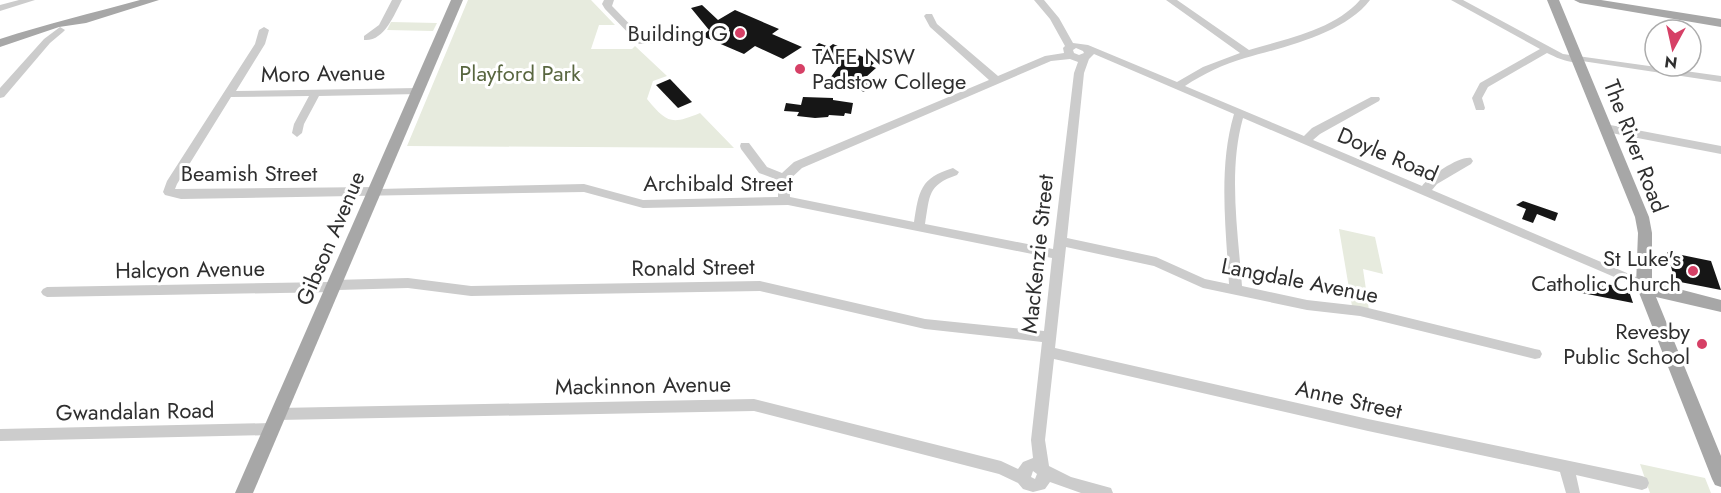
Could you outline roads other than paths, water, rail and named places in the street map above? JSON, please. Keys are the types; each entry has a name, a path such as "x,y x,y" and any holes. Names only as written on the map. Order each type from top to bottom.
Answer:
{"main road":[{"path":"0,44 27,36 38,36 82,20 153,0"},
{"name":"Gibson Avenue","path":"244,493 457,0"},
{"name":"The River Road","path":"1553,0 1643,222 1644,285 1721,479"},
{"path":"1580,0 1721,23"},
{"path":"1644,285 1661,292 1721,306"}],"street":[{"path":"0,8 30,0"},
{"path":"367,38 383,27 397,0"},
{"path":"616,0 608,0 607,4 642,42 656,42"},
{"path":"1039,0 1077,52"},
{"path":"1175,3 1191,0"},
{"path":"1177,87 1248,54 1289,42 1352,13 1365,0"},
{"path":"1456,0 1559,60 1577,58 1616,61 1721,80"},
{"path":"1175,3 1248,54"},
{"path":"929,16 933,25 996,80"},
{"path":"0,95 55,30"},
{"name":"Beamish Street","path":"264,30 260,44 171,183 169,190 172,194 374,192"},
{"path":"1480,108 1477,98 1484,85 1545,51"},
{"name":"Doyle Road","path":"784,178 790,170 802,163 1049,58 1077,52 1116,62 1177,87 1644,285"},
{"name":"MacKenzie Street","path":"1033,479 1079,73 1077,52"},
{"name":"Moro Avenue","path":"228,94 418,91"},
{"path":"297,133 298,124 316,92"},
{"path":"1305,141 1316,130 1375,99"},
{"path":"1236,290 1232,184 1236,125 1239,114"},
{"path":"1605,128 1721,150"},
{"path":"745,146 763,170 784,178 782,189 784,201"},
{"path":"1424,192 1433,181 1467,161"},
{"path":"919,227 928,183 935,177 952,172"},
{"name":"Archibald Street","path":"374,192 584,188 643,204 784,201 1058,255"},
{"name":"Langdale Avenue","path":"1060,241 1150,260 1195,281 1306,305 1360,311 1535,354"},
{"name":"Ronald Street","path":"334,286 408,284 471,291 760,286 925,324 1049,337"},
{"name":"Halcyon Avenue","path":"47,292 334,286"},
{"name":"Anne Street","path":"1048,352 1359,423 1642,483"},
{"name":"Mackinnon Avenue","path":"275,422 754,405 1001,468 1033,479"},
{"name":"Gwandalan Road","path":"0,435 275,422"},
{"path":"1566,467 1573,493"},
{"path":"1033,479 1069,483 1106,493"}],"place":[{"name":"Building G","path":"740,33"},
{"name":"TAFE NSW Padstow College","path":"800,69"},
{"name":"St Luke's Catholic Church","path":"1693,271"},
{"name":"Revesby Public School","path":"1702,344"}],"park label":[{"name":"Playford Park","path":"520,73"}]}
